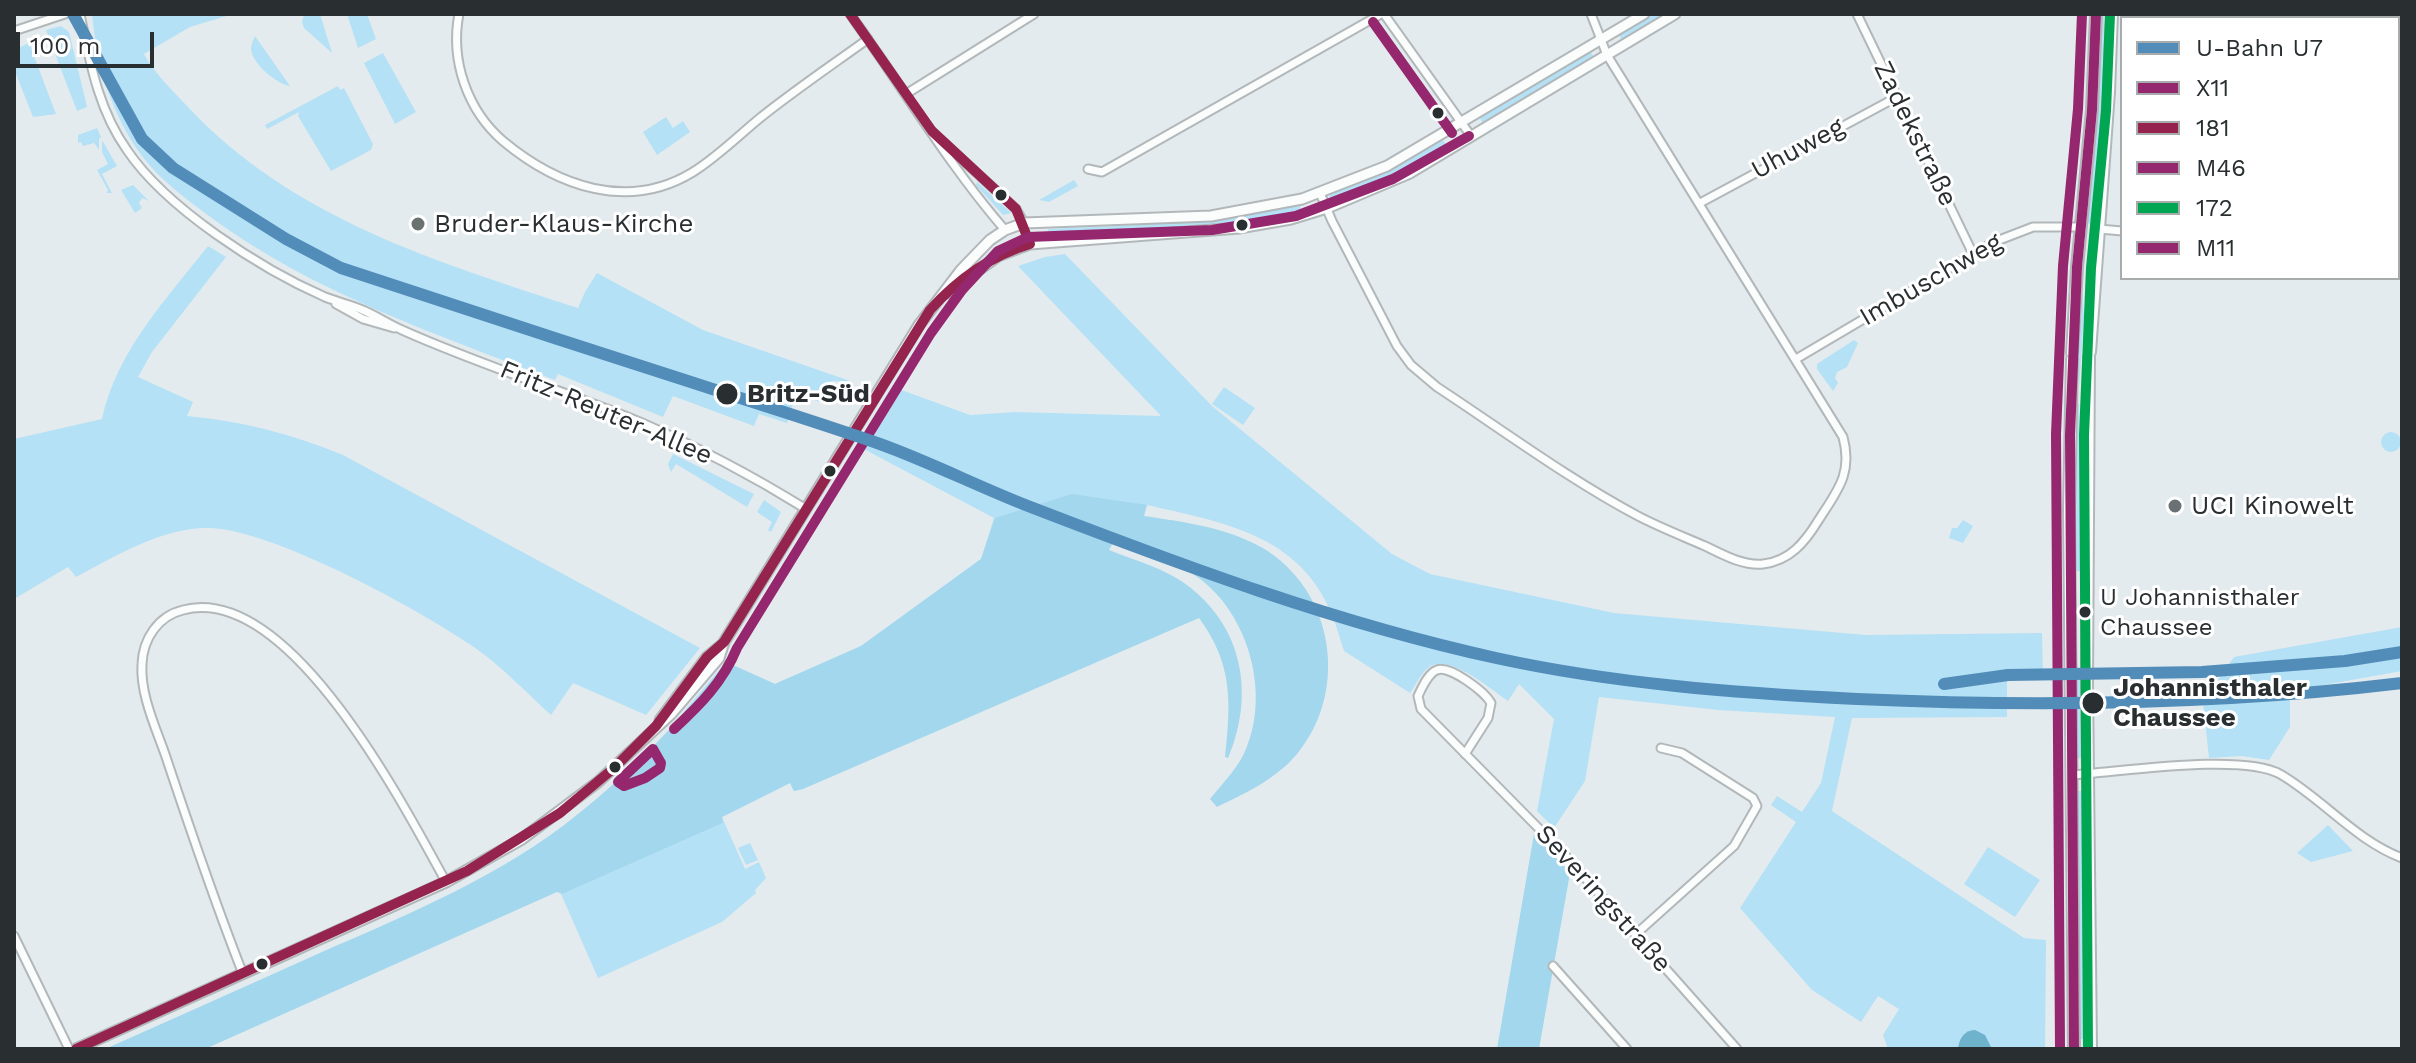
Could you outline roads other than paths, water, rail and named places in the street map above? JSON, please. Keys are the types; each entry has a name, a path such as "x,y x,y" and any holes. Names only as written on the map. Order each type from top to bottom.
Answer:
{"main road":[{"path":"2074,1049 2069,508 2072,356 2092,110 2096,14"},
{"path":"2091,1049 2088,774 2090,354 2112,14"},
{"name":"Imbuschweg","path":"2081,227 2099,229"}],"street":[{"path":"14,31 65,14"},
{"name":"Fritz-Reuter-Allee","path":"80,14 102,106 125,148 145,174 181,208 217,233 251,256 363,319 400,329 660,431 741,471 806,509"},
{"path":"459,14 459,66 469,95 485,122 515,150 552,174 573,184 609,192 653,189 691,173 868,39"},
{"path":"850,14 965,184 1005,230 1015,248"},
{"path":"906,94 1034,14"},
{"path":"1088,169 1102,172 1383,14 1471,136"},
{"path":"1320,193 1397,346 1421,374 1613,501 1659,526 1742,561 1771,562 1796,550 1844,479 1847,452 1843,437 1607,55 1591,14"},
{"path":"76,1049 446,882 488,860 560,813 614,768 671,714 719,658 724,642 889,372 961,270 990,240 1005,230 1024,223 1211,216 1262,208 1320,193 1387,166 1644,14"},
{"path":"938,300 976,270 1015,248 1030,244 1239,228 1291,219 1327,208 1410,173 1675,14"},
{"name":"Zadekstraße","path":"1857,14 1973,254"},
{"name":"Uhuweg","path":"1700,203 1897,97"},
{"path":"932,131 1016,209 1030,244"},
{"name":"Imbuschweg","path":"1796,359 1998,240 2033,227 2081,227"},
{"name":"Imbuschweg","path":"2099,229 2120,231"},
{"path":"243,974 146,697 142,664 144,652 153,631 168,615 202,607 226,611 256,625 288,651 328,694 378,763 446,882"},
{"name":"Severingstraße","path":"1465,754 1491,714 1491,703 1476,687 1451,672 1437,670 1419,694 1418,703 1465,754 1546,835 1737,1049"},
{"path":"1636,934 1734,846 1757,806 1753,798 1682,753 1661,748"},
{"path":"2072,775 2227,764 2257,765 2284,777 2367,840 2402,858"},
{"path":"14,936 69,1049"},
{"path":"1553,966 1627,1049"}],"metro line":[{"name":"U7","path":"73,14 142,139 173,168 286,239 341,268 880,444 1010,499 1143,550 1377,628 1496,658 1586,675 1812,697 1925,702 2130,702 2266,696 2402,683"},
{"name":"U7","path":"1944,684 2008,675 2202,672 2345,661 2402,652"}],"place":[{"name":"Bruder-Klaus-Kirche","path":"418,224"},
{"name":"Britz-Süd","path":"727,394"},
{"name":"UCI Kinowelt","path":"2175,506"},
{"name":"U Johannisthaler Chaussee","path":"2085,612"},
{"name":"Johannisthaler Chaussee","path":"2093,703"}]}
